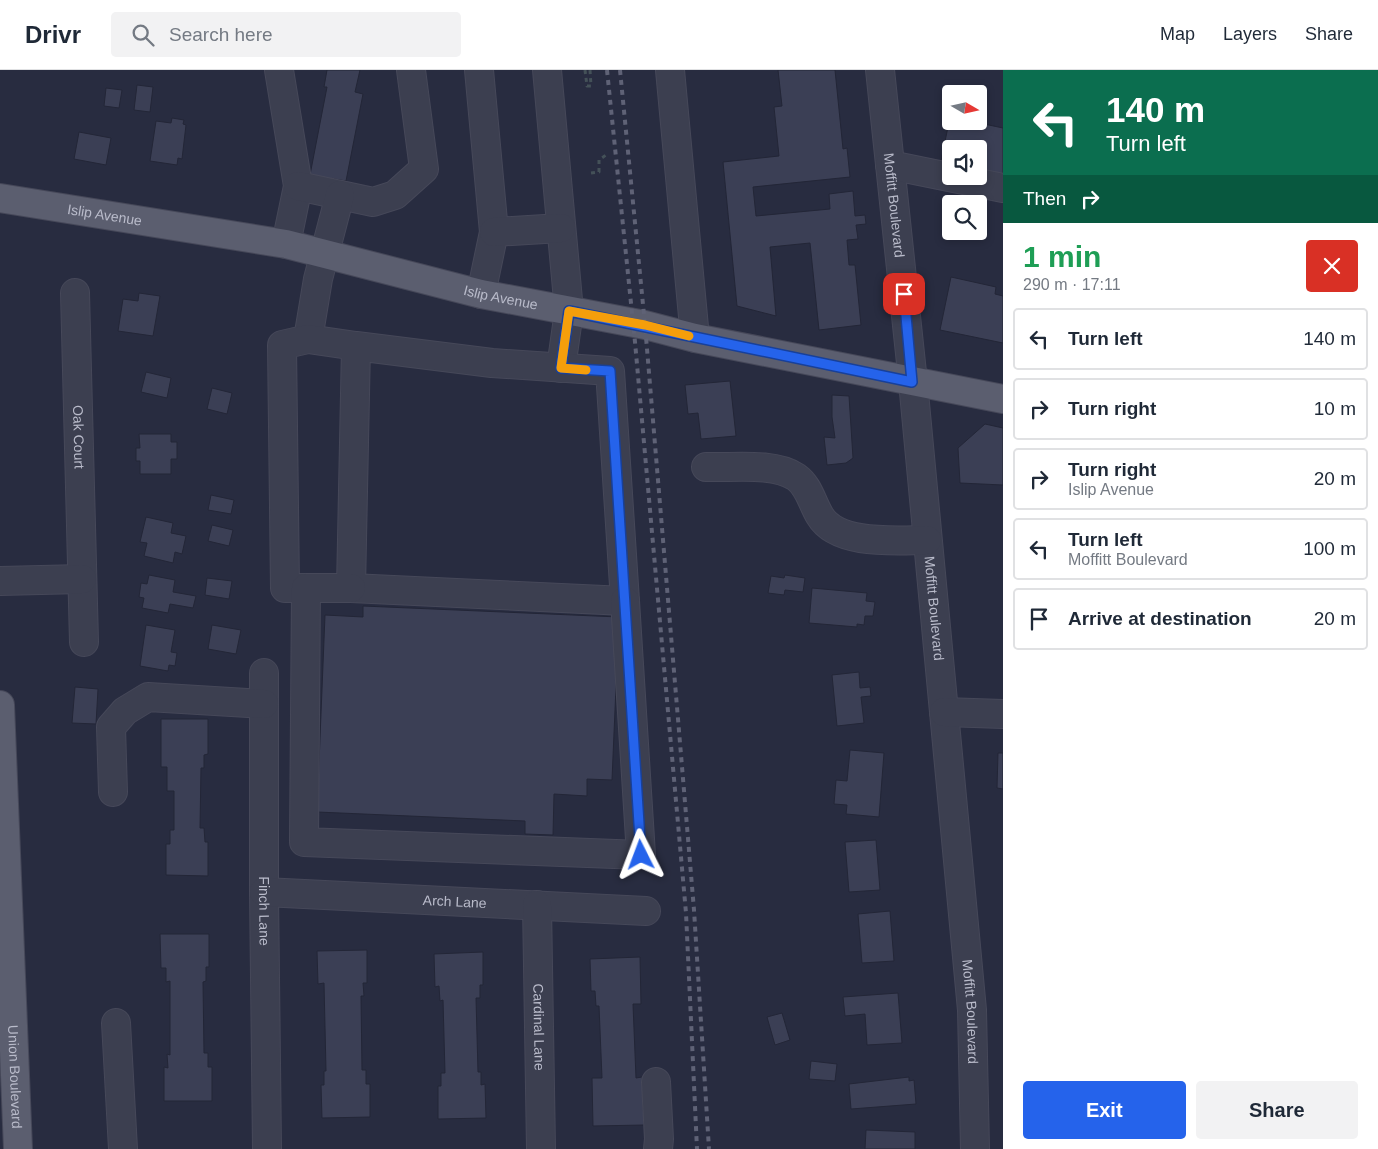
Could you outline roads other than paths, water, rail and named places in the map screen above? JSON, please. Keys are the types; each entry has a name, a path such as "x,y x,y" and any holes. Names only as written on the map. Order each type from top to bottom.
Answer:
{"main road":[{"name":"Islip Avenue","path":"0,198 286,244 480,294 645,325 695,338 1003,399"},
{"name":"Union Boulevard","path":"0,705 18,1149"}],"street":[{"path":"279,70 298,186 286,244"},
{"path":"298,186 373,202 395,195 424,169 411,70"},
{"path":"479,70 494,232 480,294"},
{"path":"547,70 569,311 561,368"},
{"path":"670,70 695,338"},
{"name":"Moffitt Boulevard","path":"880,70 928,540 972,1010 975,1149"},
{"path":"890,165 1003,188"},
{"path":"308,339 318,279 340,194"},
{"path":"494,232 561,228"},
{"name":"Oak Court","path":"75,293 84,642"},
{"path":"306,588 304,842 641,855 626,601 610,371 492,362 308,339 282,345 285,588 306,588 351,588 626,601"},
{"path":"351,588 356,346"},
{"path":"706,467 775,468 796,477 806,485 823,522 838,532 872,540 928,540"},
{"path":"0,581 82,579"},
{"name":"Finch Lane","path":"264,673 267,1149"},
{"path":"113,792 111,727 125,712 148,697 264,704"},
{"path":"944,712 1003,714"},
{"name":"Arch Lane","path":"264,892 646,911"},
{"name":"Cardinal Lane","path":"537,905 541,1149"},
{"path":"116,1023 123,1149"},
{"path":"656,1082 658,1149"}],"railway":[{"path":"607,70 635,342 686,913 697,1149"},
{"path":"620,70 645,325 694,910 709,1149"}]}
